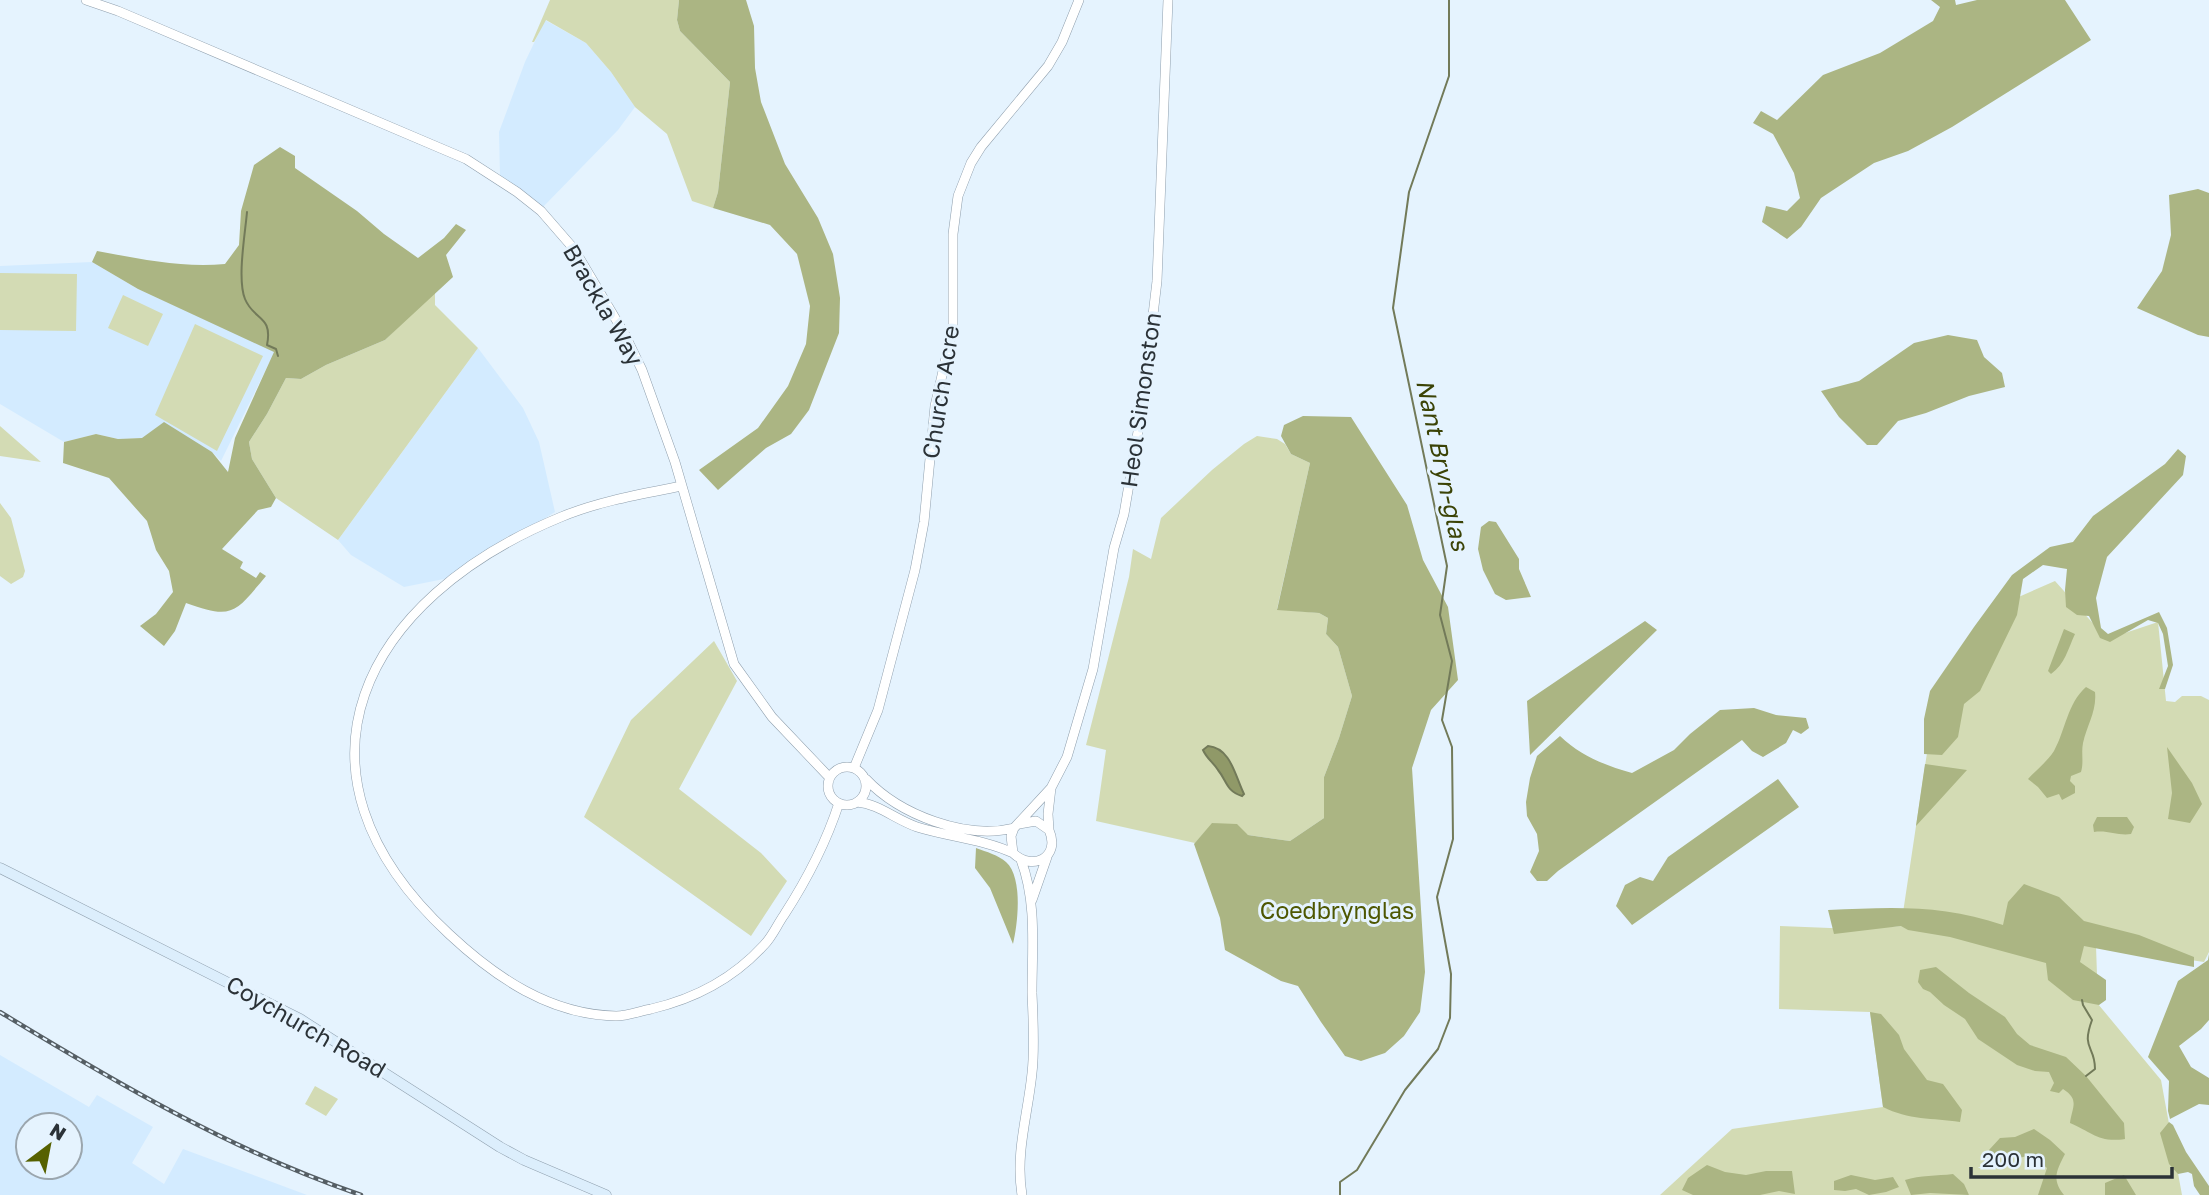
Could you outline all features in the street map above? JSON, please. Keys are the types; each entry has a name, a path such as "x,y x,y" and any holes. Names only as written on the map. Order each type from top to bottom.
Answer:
{"main road":[{"name":"Coychurch Road","path":"0,868 300,1019 500,1147 606,1195"}],"street":[{"name":"Brackla Way","path":"86,0 118,11 440,148 493,176 541,211 574,249 624,332 642,370 682,486 734,664 772,717 830,777"},
{"name":"Church Acre","path":"854,768 879,707 915,570 924,522 935,409 953,327 953,234 958,196 971,163 981,147 1048,66 1062,42 1079,0"},
{"name":"Heol Simonston","path":"1017,826 1051,788 1067,757 1093,669 1114,548 1124,514 1142,408 1157,281 1168,0"},
{"path":"682,486 592,507 528,532 459,574 405,624 381,657 368,682 356,727 355,768 359,797 375,841 423,910 475,959 550,1004 619,1016 666,1005 710,988 729,976 765,945 817,856 839,803"},
{"path":"1032,903 1048,856 1052,843 1049,830 1036,821 985,833 952,826 895,805 854,768 841,767 834,770 830,777 828,792 839,803 868,803 916,827 995,845 1030,863 1048,856"},
{"path":"857,802 866,788 866,779"},
{"name":"Heol Simonston","path":"1049,830 1051,788"},
{"path":"1013,853 1011,845 1017,826"},
{"path":"1021,860 1032,903 1032,1072 1021,1135 1019,1170 1022,1195"}],"shaded area":[{"path":"550,0 679,0 677,20 680,31 730,82 718,192 713,208 692,201 667,134 635,107 611,72 586,43 546,20 532,42"},
{"path":"545,20 586,43 611,72 635,107 618,130 543,207 500,175 499,132 525,62"},
{"path":"92,262 138,289 275,351 221,461 212,452 142,438 118,439 96,434 64,442 0,404 0,266"},
{"path":"0,273 77,274 76,331 0,330"},
{"path":"435,291 435,305 478,348 338,540 276,498 252,459 249,442 286,378 301,379 326,365 385,340"},
{"path":"123,295 163,314 148,346 108,328"},
{"path":"195,324 263,356 217,451 155,415"},
{"path":"478,348 523,408 539,442 555,512 508,536 444,579 404,587 351,555 338,540"},
{"path":"0,426 41,462 0,456"},
{"path":"1257,436 1277,439 1285,444 1291,454 1310,463 1277,609 1319,613 1328,618 1326,634 1338,647 1352,696 1324,777 1324,818 1290,841 1248,835 1213,823 1195,843 1096,821 1106,750 1086,745 1129,577 1133,549 1151,559 1161,518 1212,470"},
{"path":"0,503 11,518 25,571 23,577 11,584 0,576"},
{"path":"2055,581 2107,639 2158,622 2166,701 2175,702 2182,696 2201,696 2209,700 2209,952 2204,962 2096,946 2098,1004 2161,1080 2182,1195 1660,1195 1732,1129 1883,1107 1870,1012 1779,1009 1780,926 1855,929 1901,926 1936,693 1998,606"},
{"path":"714,641 737,681 679,789 761,853 787,881 751,936 584,817 631,720"},
{"path":"1208,746 1216,748 1227,757 1244,794 1242,796 1230,788 1206,756 1203,750"},
{"path":"0,1055 89,1107 97,1095 153,1127 132,1163 164,1184 183,1149 307,1195 0,1195"},
{"path":"315,1086 338,1099 326,1116 305,1104"}],"green space":[{"path":"679,0 746,0 754,26 755,68 761,102 785,164 818,218 833,254 840,298 839,333 809,410 791,434 766,448 718,490 699,470 758,428 788,386 806,344 810,306 797,254 770,225 713,208 718,192 730,82 680,31 677,20"},
{"path":"1931,0 1955,0 1956,5 1977,0 2065,0 2091,40 1952,127 1908,151 1874,163 1821,198 1801,227 1787,239 1762,222 1766,206 1787,211 1800,198 1794,173 1773,134 1753,123 1761,111 1777,120 1823,75 1880,53 1933,21 1940,7"},
{"path":"280,147 295,156 295,168 418,258 444,238 456,224 466,230 446,255 453,277 385,340 326,365 301,379 286,378 249,442 252,459 276,498 271,507 258,510 222,549 243,562 240,568 256,578 260,572 266,576 247,598 232,610 214,611 186,603 175,631 164,646 140,626 156,614 173,592 169,571 156,550 147,521 109,478 63,463 64,442 96,434 118,439 142,438 164,422 212,452 228,472 235,438 274,352 138,289 92,262 97,251 177,264 225,264 239,245 241,211 254,165"},
{"path":"2198,189 2209,193 2209,337 2198,335 2137,308 2162,271 2171,235 2169,195"},
{"path":"1948,335 1977,340 1984,357 2002,373 2005,387 1969,396 1898,421 1877,445 1867,445 1839,417 1821,391 1859,381 1914,343"},
{"name":"Coedbrynglas","path":"1303,416 1351,417 1407,505 1423,560 1448,607 1458,680 1431,710 1412,768 1425,972 1420,1012 1404,1036 1385,1053 1361,1061 1345,1056 1298,986 1281,981 1225,950 1220,918 1194,844 1212,823 1237,824 1248,835 1290,841 1324,818 1324,777 1352,696 1338,647 1326,634 1328,618 1319,613 1277,610 1310,463 1291,454 1281,436 1284,425"},
{"path":"2178,449 2186,456 2183,475 2107,557 2096,598 2101,628 2108,634 2159,612 2167,628 2173,665 2165,689 2159,689 2168,666 2163,634 2158,623 2148,620 2110,642 2100,638 2089,616 2077,615 2066,607 2067,569 2043,565 2023,579 2017,615 1980,691 1964,704 1958,737 1942,755 1924,754 1924,719 1930,691 2012,575 2050,547 2073,542 2093,516 2165,464"},
{"path":"1489,521 1496,522 1519,559 1519,569 1531,597 1506,600 1495,594 1483,570 1478,549 1481,527"},
{"path":"1645,621 1657,630 1530,755 1527,701"},
{"path":"2064,629 2075,634 2063,661 2051,674 2048,671"},
{"path":"2086,687 2095,692 2095,699 2083,743 2081,772 2071,776 2070,781 2075,786 2075,793 2062,800 2059,794 2047,798 2028,779 2054,751 2075,701"},
{"path":"1754,708 1776,715 1806,718 1809,728 1801,734 1793,730 1786,743 1763,757 1752,751 1742,740 1547,881 1537,881 1530,872 1539,851 1537,834 1527,816 1530,778 1537,756 1560,736 1593,759 1632,773 1674,750 1720,710"},
{"path":"2167,747 2192,783 2202,804 2190,823 2168,819 2172,793"},
{"path":"1925,764 1967,770 1916,826"},
{"path":"1778,779 1799,807 1632,925 1616,906 1625,885 1640,877 1653,881 1668,857"},
{"path":"2097,817 2127,817 2134,827 2131,834 2094,832 2093,825"},
{"path":"976,848 1006,862 1015,878 1017,913 1013,944 990,888 975,868"},
{"path":"2024,884 2059,897 2084,921 2139,935 2194,957 2194,967 2084,946 2080,962 2106,980 2106,1000 2099,1005 2073,1000 2048,980 2046,963 1950,937 1908,930 1901,926 1834,934 1828,910 1937,910 2003,925 2008,902"},
{"path":"2209,954 2209,1020 2179,1046 2191,1067 2209,1078 2209,1105 2199,1104 2170,1119 2169,1081 2148,1057 2178,981 2208,960"},
{"path":"1936,967 2005,1017 2017,1034 2030,1045 2066,1057 2086,1076 2124,1123 2125,1139 2102,1138 2070,1123 2072,1097 2063,1089 2059,1093 2050,1091 2054,1083 2049,1072 2017,1065 1978,1039 1965,1019 1923,989 1918,982 1920,970"},
{"path":"1870,1012 1881,1014 1899,1035 1904,1049 1927,1080 1943,1084 1962,1110 1960,1122 1911,1116 1883,1107"},
{"path":"2169,1122 2209,1186 2209,1195 2200,1195 2194,1186 2192,1174 2178,1174 2169,1164 2160,1133"},
{"path":"2034,1129 2065,1154 2056,1179 2064,1195 2038,1195 2047,1168 2031,1155 2019,1158 2009,1152 1993,1158 1989,1150 2000,1138 2015,1137"},
{"path":"1707,1165 1725,1172 1746,1175 1766,1171 1792,1171 1795,1194 1779,1191 1760,1195 1693,1195 1682,1190 1688,1178"},
{"path":"1953,1174 1964,1184 1969,1195 1911,1195 1905,1180 1923,1176"},
{"path":"1851,1175 1875,1180 1893,1177 1899,1187 1869,1195 1856,1189 1834,1190 1834,1181"},
{"path":"2124,1175 2136,1195 2105,1195 2105,1183"}],"waterway":[{"name":"Nant Bryn-glas","path":"1340,1195 1340,1182 1357,1170 1405,1090 1438,1049 1450,1018 1451,974 1437,897 1453,839 1452,747 1442,720 1452,661 1440,615 1447,566 1393,308 1409,192 1449,76 1449,0"},
{"path":"247,212 242,257 243,290 249,306 265,323 267,345 276,349 278,356"},
{"path":"2082,1000 2092,1020 2088,1042 2095,1069 2086,1076"}],"railway":[{"path":"0,1012 131,1089 220,1136 266,1158 361,1195"}]}
